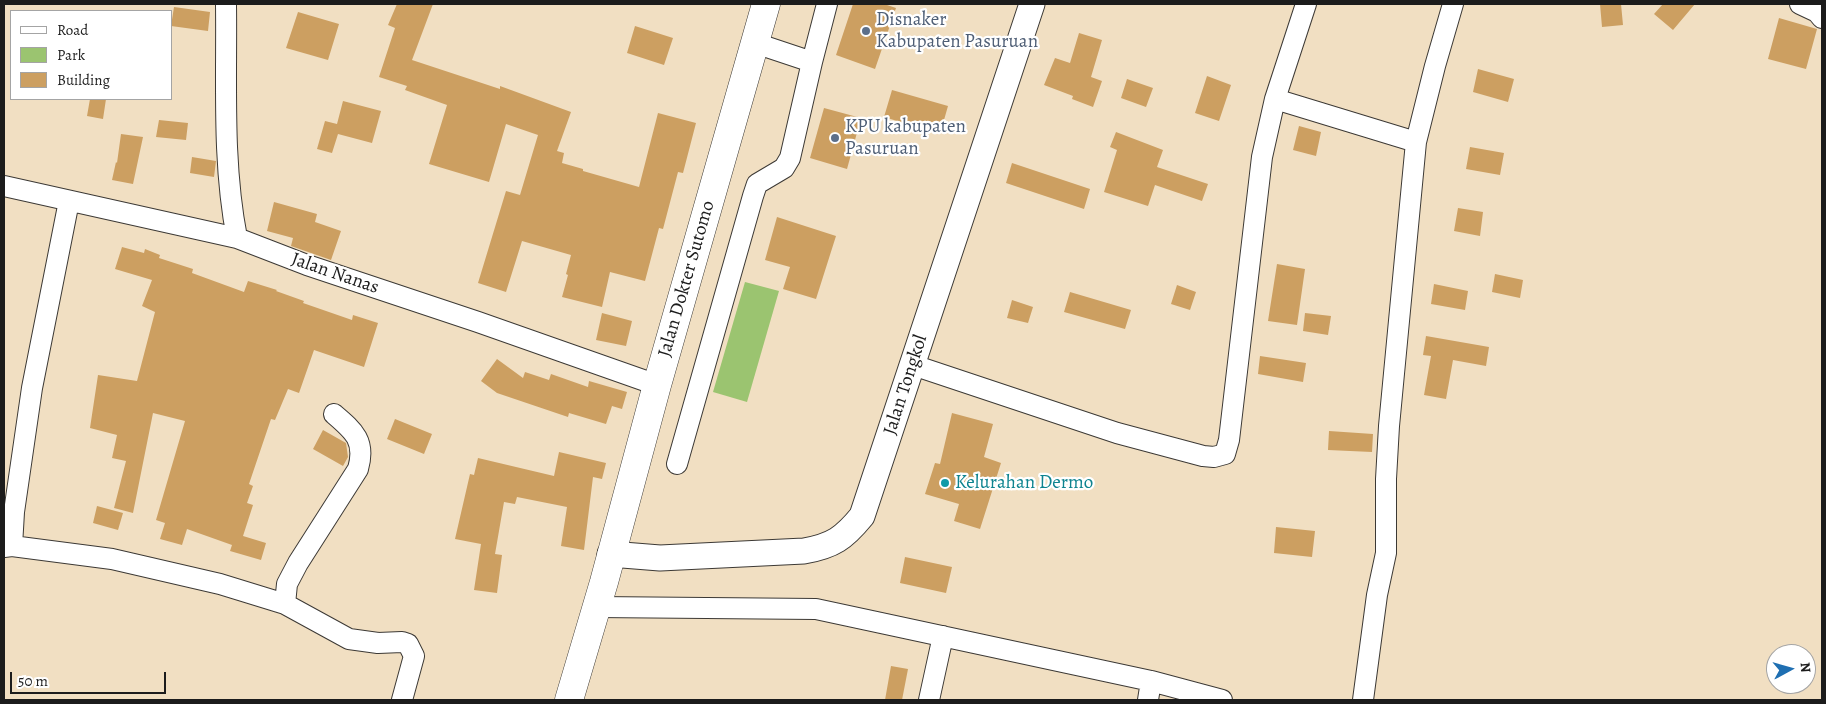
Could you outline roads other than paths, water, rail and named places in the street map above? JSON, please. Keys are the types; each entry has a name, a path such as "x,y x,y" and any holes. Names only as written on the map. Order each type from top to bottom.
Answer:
{"highway":[{"name":"Jalan Dokter Sutomo","path":"569,700 656,385 766,4"}],"street":[{"path":"226,4 228,172 231,209 237,238"},
{"path":"677,464 757,184 784,168 790,158 826,4"},
{"name":"Jalan Tongkol","path":"610,554 660,558 804,551 823,547 849,533 862,516 1032,4"},
{"path":"912,364 1117,433 1203,456 1214,457 1225,454 1229,440 1243,332 1262,157 1275,99 1306,4"},
{"path":"1364,698 1377,595 1386,553 1386,480 1416,142 1453,4"},
{"path":"1800,4 1817,12 1822,18"},
{"path":"755,43 812,62"},
{"path":"1275,99 1416,142"},
{"name":"Jalan Nanas","path":"4,186 237,238 306,265 478,322 656,385"},
{"path":"69,201 32,388 9,543 112,559 211,582 286,594 349,639 378,643 402,642 408,644 414,656 402,700"},
{"path":"286,594 298,563 358,469 361,458 360,444 354,431 334,414"},
{"path":"600,593 621,569 640,561 660,558"},
{"path":"600,593 816,610 943,636 1150,691 1222,700"},
{"path":"929,700 943,636"}],"place":[{"name":"Disnaker Kabupaten Pasuruan","path":"866,31"},
{"name":"KPU kabupaten Pasuruan","path":"835,138"},
{"name":"Kelurahan Dermo","path":"945,483"}]}
